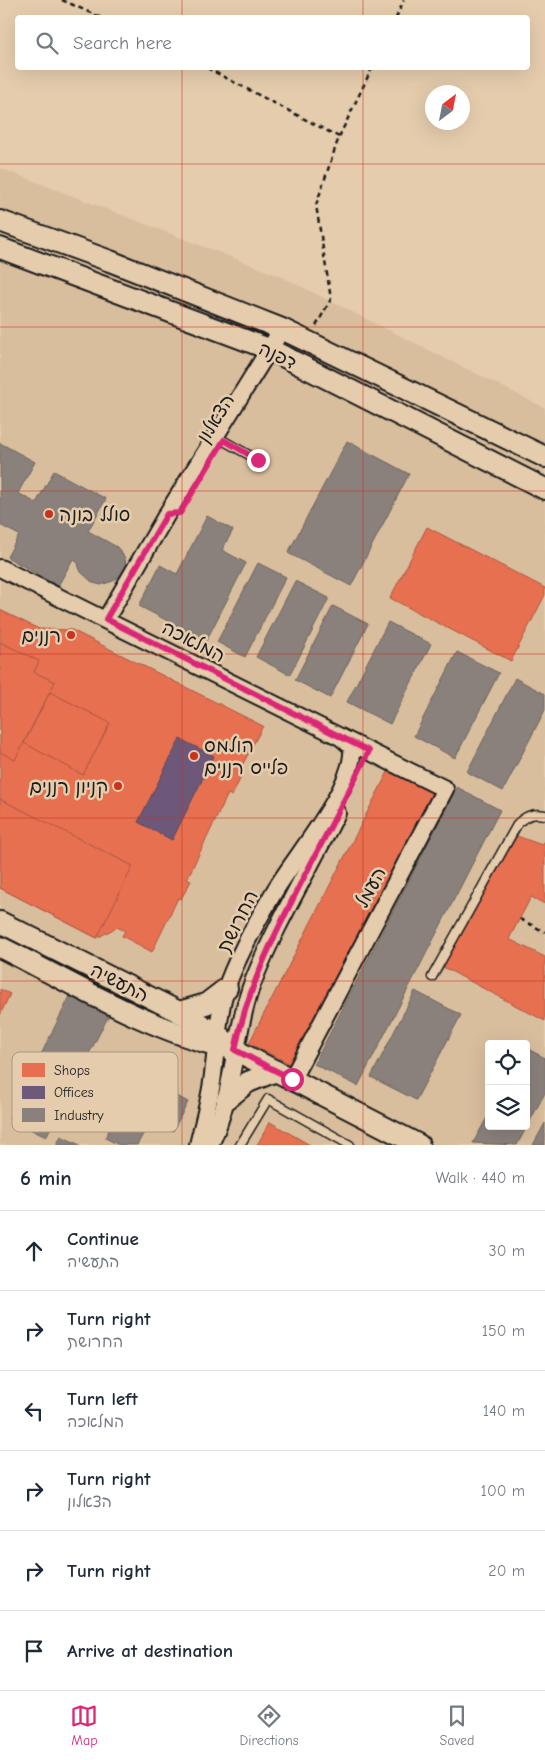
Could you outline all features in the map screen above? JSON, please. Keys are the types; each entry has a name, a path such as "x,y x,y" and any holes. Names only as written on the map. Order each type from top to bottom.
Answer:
{"street":[{"name":"דפנה","path":"0,221 110,261 286,331 545,457"},
{"name":"דפנה","path":"0,248 273,352 545,489"},
{"name":"הצאלון","path":"106,619 167,514 286,331"},
{"name":"הצאלון","path":"167,514 180,513 224,440 273,352"},
{"name":"המלאכה","path":"0,568 369,751"},
{"name":"החרושת","path":"198,1145 212,1081 216,1040 227,988 273,893 331,807 350,768 352,747 342,738"},
{"name":"העמל","path":"284,1075 445,789 369,751"},
{"path":"210,1145 227,1099 241,1021 252,986 285,914 369,751"},
{"name":"התעשיה","path":"0,922 179,1012 216,1040 419,1145"},
{"name":"התעשיה","path":"0,946 134,1014 216,1040"},
{"path":"179,1012 206,1004 227,988"},
{"path":"227,1099 248,1082 284,1075"}],"lane":[{"path":"224,440 258,460"},
{"path":"432,977 518,823 527,816 536,814 545,816"},
{"path":"240,1145 268,1098 350,1145"}],"path":[{"path":"62,0 95,15"},
{"path":"397,15 404,0"},
{"path":"211,70 339,137"},
{"path":"310,324 316,326 331,299 316,206 339,137 371,70"},
{"path":"520,919 545,932"}],"shaded area":[{"path":"0,168 280,276 545,408 545,1145 0,1145"}],"building: Shops":[{"path":"427,527 545,588 545,595 511,661 390,598"},
{"name":"קניון רננים","path":"0,610 39,629 72,630 263,726 237,775 241,777 232,796 228,794 187,879 191,881 181,899 178,898 152,952 122,936 125,931 117,927 97,938 0,888"},
{"path":"0,642 39,661 34,672 55,682 15,760 0,752"},
{"path":"50,692 110,723 83,775 24,743"},
{"path":"391,766 435,788 292,1065 249,1043"},
{"path":"0,799 133,866 97,938 0,888"},
{"path":"517,836 542,845 545,839 545,904 531,897 509,939 545,957 545,1021 443,967"},
{"path":"0,989 10,994 0,1015"},
{"path":"270,1122 310,1145 257,1145"}],"building: Offices":[{"path":"180,739 214,756 172,840 138,822"}],"building: Industry":[{"path":"347,441 409,474 351,586 288,553"},
{"name":"סולל בונה","path":"0,443 35,462 18,493 36,503 54,471 106,499 88,531 117,547 125,558 126,566 121,575 113,581 101,585 93,583 80,571 78,563 73,559 58,586 7,557 19,535 0,525"},
{"path":"207,516 233,530 222,550 246,563 206,641 139,606 160,565 177,574"},
{"path":"258,563 286,577 245,657 217,642"},
{"path":"295,581 329,598 290,675 256,657"},
{"path":"333,606 368,624 330,698 295,680"},
{"path":"388,622 431,644 390,724 347,702"},
{"path":"457,652 499,673 455,758 414,736"},
{"path":"515,678 545,694 545,710 503,791 467,772"},
{"path":"457,787 500,810 358,1086 314,1064"},
{"path":"415,991 461,1015 416,1100 371,1077"},
{"path":"71,994 109,1015 90,1052 42,1052"},
{"path":"530,1050 545,1058 545,1093 530,1121"},
{"path":"178,1097 188,1102 178,1121"},
{"path":"485,1121 485,1130 525,1130 517,1145 473,1143"},
{"path":"545,1123 545,1145 533,1145"},
{"path":"36,1132 49,1132 46,1137"},
{"path":"108,1132 144,1132 137,1145 119,1145 105,1138"},
{"path":"61,1136 80,1145 56,1145"}],"place":[{"name":"סולל בונה","path":"49,514"},
{"name":"רננים","path":"71,635"},
{"name":"הולמס פלייס רננים","path":"194,756"},
{"name":"קניון רננים","path":"118,786"}],"route":[{"path":"258,460 224,440 180,513 167,514 106,619 369,751 285,914 252,986 241,1021 235,1050 292,1079"}]}
